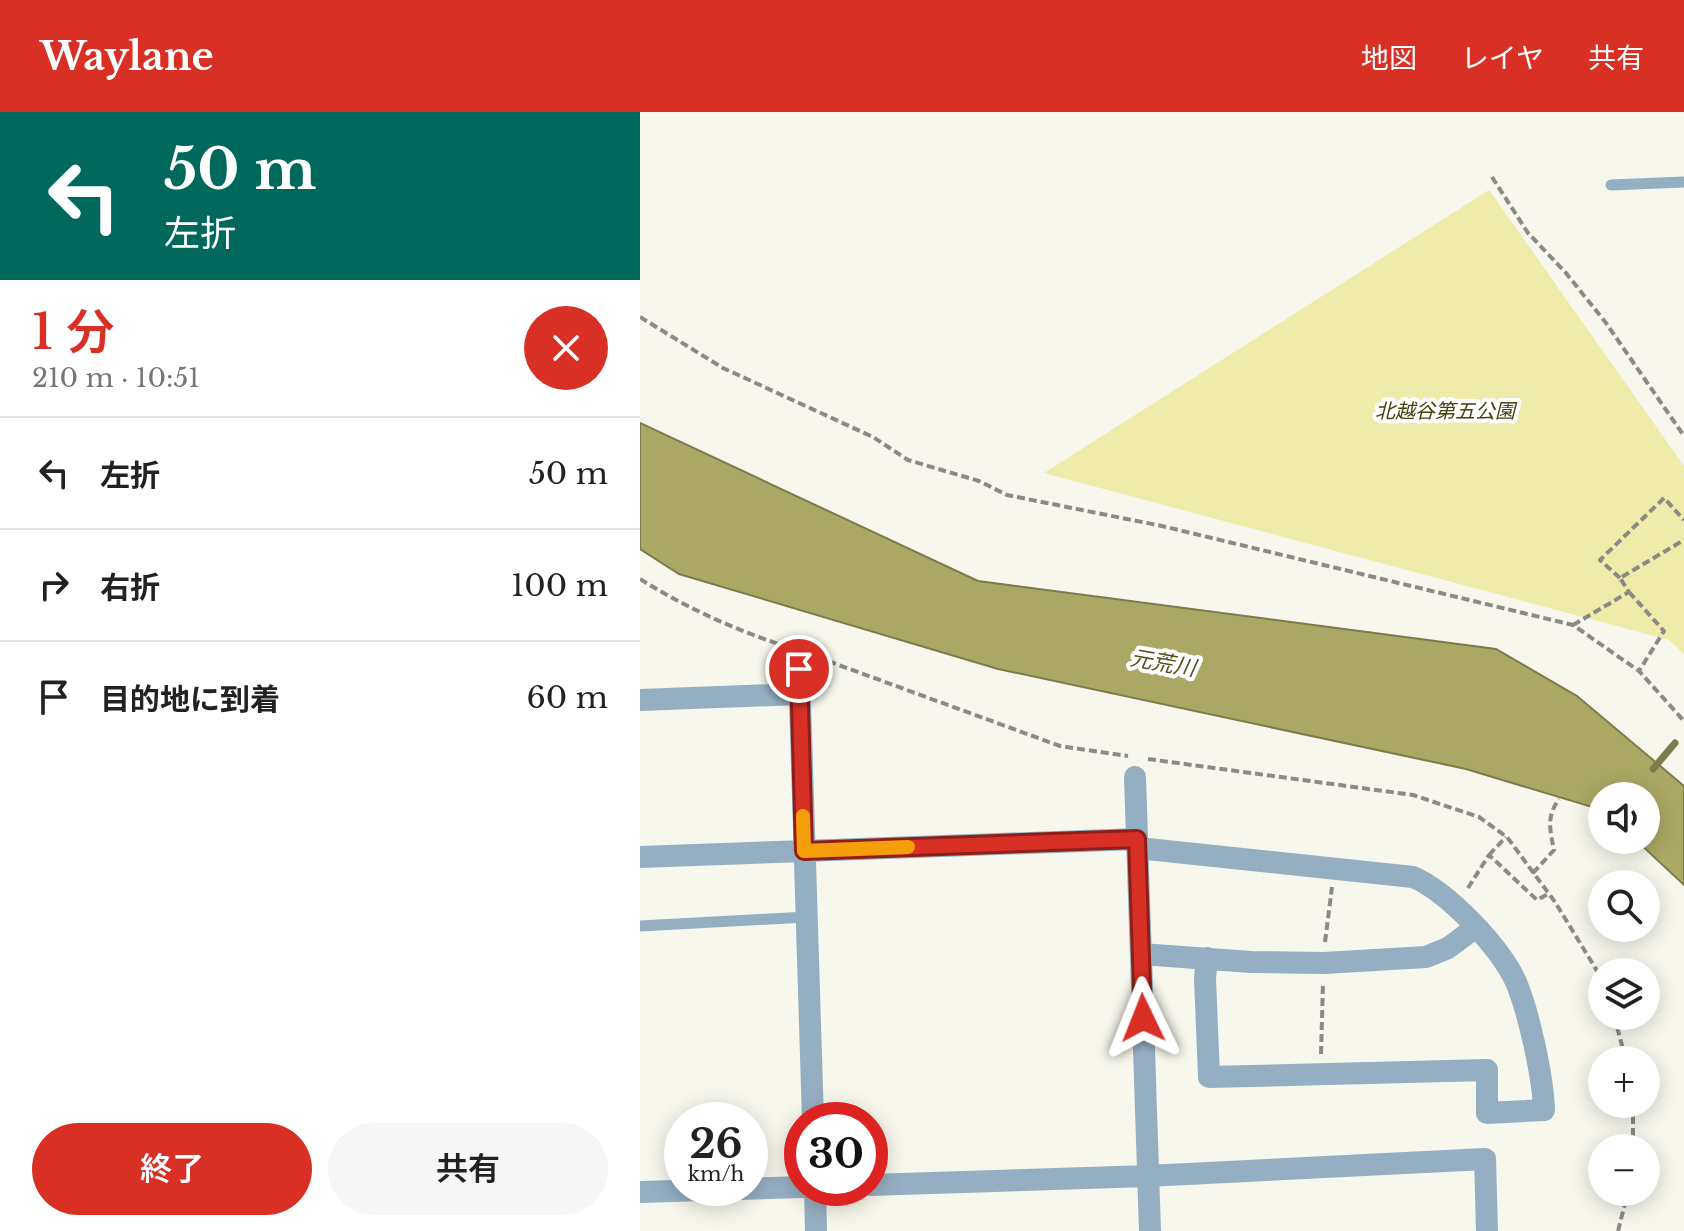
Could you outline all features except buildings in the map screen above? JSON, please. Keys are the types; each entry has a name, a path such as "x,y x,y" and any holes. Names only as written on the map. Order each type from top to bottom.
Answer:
{"street":[{"path":"799,669 812,1102"},
{"path":"640,700 800,694"},
{"path":"1135,777 1150,1231"},
{"path":"640,857 1138,844 1413,877 1433,885 1452,900 1516,984 1543,1083 1544,1110 1487,1113 1487,1070 1209,1077 1207,958"},
{"path":"1141,954 1324,963 1426,957 1448,948 1475,928"},
{"path":"888,1184 1148,1176 1485,1159 1487,1231"},
{"path":"640,1192 784,1188"},
{"path":"815,1206 816,1231"}],"lane":[{"path":"1611,185 1684,182"},
{"path":"640,926 806,917"}],"path":[{"path":"1492,177 1528,233 1566,273 1606,323 1684,436"},
{"path":"640,317 723,368 873,437 908,460 979,481 1007,495 1162,526 1573,625 1639,671 1684,721"},
{"path":"1639,671 1664,631 1620,578 1600,560 1664,498 1684,520"},
{"path":"1620,578 1684,540"},
{"path":"640,579 669,597 748,634 1060,746 1413,795 1479,817 1507,837 1591,958"},
{"path":"1573,625 1629,592"},
{"path":"1533,873 1554,850 1550,812 1559,799"},
{"path":"1452,900 1474,882 1489,855 1507,837"},
{"path":"1489,855 1537,900 1548,894"},
{"path":"1618,1231 1624,1206"}],"green space":[{"name":"北越谷第五公園","path":"1489,190 1684,466 1684,654 1669,640 1044,473"}],"water":[{"name":"元荒川","path":"640,423 978,581 1496,649 1577,696 1684,786 1684,885 1651,854 1660,854 1660,782 1588,782 1588,806 1466,769 998,669 679,574 640,549"}],"waterway":[{"path":"1653,769 1675,743"}],"slow traffic":[{"path":"803,816 804,851 908,847"}],"route":[{"path":"799,669 804,851 1137,839 1143,1018"}]}
